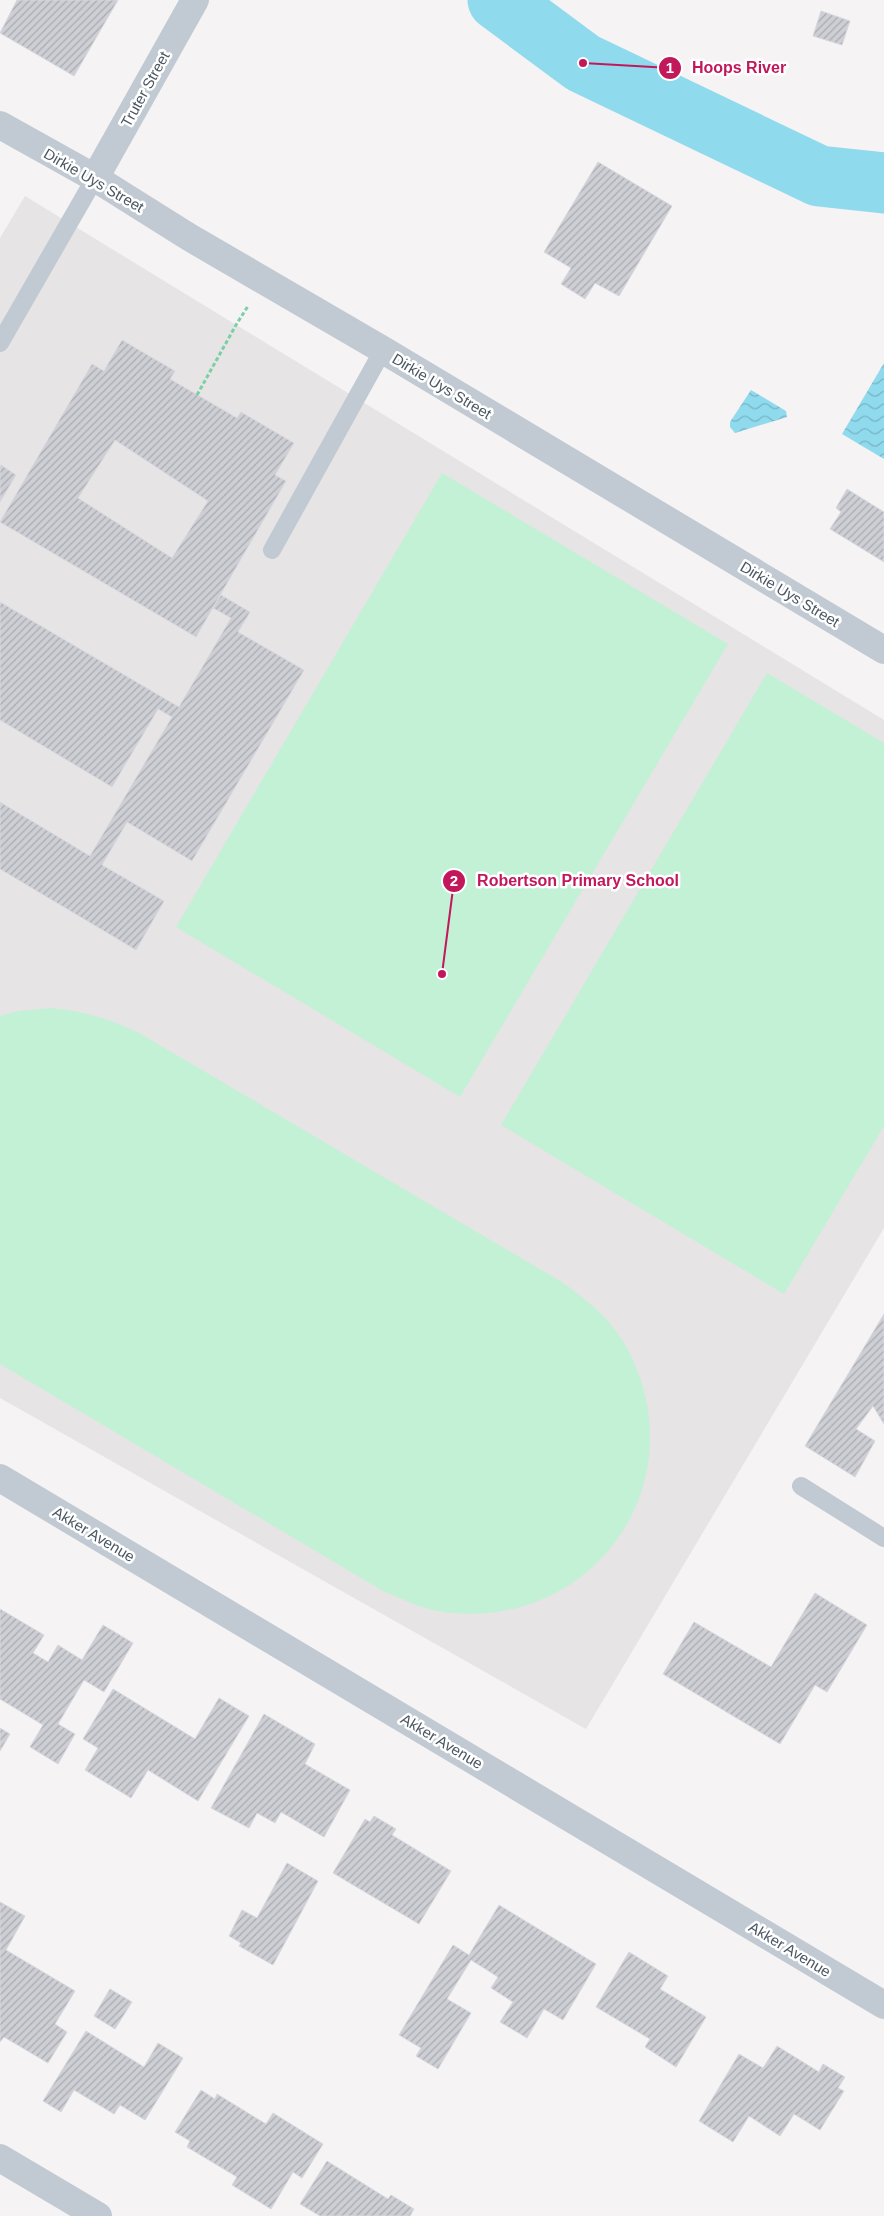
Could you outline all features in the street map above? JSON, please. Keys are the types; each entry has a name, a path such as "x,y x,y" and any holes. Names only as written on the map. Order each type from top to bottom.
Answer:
{"street":[{"name":"Truter Street","path":"95,178 195,0"},
{"name":"Dirkie Uys Street","path":"0,125 95,178 189,237 383,350 884,650"},
{"name":"Akker Avenue","path":"0,1478 884,2005"},
{"path":"0,2158 98,2216"}],"lane":[{"path":"0,343 95,178"},
{"path":"272,550 383,350"},
{"path":"801,1486 884,1538"}],"path":[{"path":"197,394 236,325 266,281"}],"shaded area":[{"path":"25,196 884,720 884,1228 586,1729 0,1398 0,238"}],"green space":[{"path":"442,473 728,644 460,1097 176,927"},
{"path":"767,673 884,743 884,1126 784,1294 501,1125"},
{"path":"50,1008 96,1016 139,1033 562,1282 590,1303 614,1328 627,1348 646,1399 650,1449 640,1496 618,1538 586,1573 545,1598 497,1612 443,1612 420,1606 383,1591 0,1364 0,1016 19,1011"}],"water":[{"path":"884,363 884,459 842,434"},
{"path":"751,390 786,411 787,417 735,433 730,427 730,422"}],"building":[{"path":"17,0 118,0 74,76 0,33"},
{"path":"821,11 850,21 842,45 813,36"},
{"path":"598,162 672,206 619,296 595,283 585,299 561,284 571,268 544,252"},
{"path":"122,340 175,371 170,379 237,418 241,412 294,443 275,475 286,481 196,637 0,522 92,364 104,371","holes":["115,440 208,501 172,558 78,498"]},
{"path":"0,466 16,475 0,502"},
{"path":"847,489 884,512 884,562 830,529 841,512 836,508"},
{"path":"221,595 250,612 238,632 304,670 192,861 127,822 102,865 164,901 136,950 0,869 0,802 90,856 172,717 158,709 112,787 0,720 0,602 179,707 231,618 213,608"},
{"path":"884,1314 884,1424 873,1406 856,1429 875,1441 855,1477 805,1446"},
{"path":"815,1593 867,1625 827,1692 815,1685 780,1744 663,1674 694,1622 771,1667"},
{"path":"0,1609 44,1635 33,1653 48,1662 58,1645 82,1660 103,1625 133,1643 104,1692 84,1680 58,1724 75,1734 58,1764 30,1747 43,1725 0,1699"},
{"path":"113,1689 195,1739 219,1698 249,1716 198,1801 148,1770 131,1798 85,1770 98,1748 83,1739"},
{"path":"264,1714 315,1744 305,1764 350,1790 324,1837 281,1812 275,1823 257,1813 249,1828 211,1808"},
{"path":"0,1728 10,1734 0,1751"},
{"path":"374,1816 396,1829 392,1835 451,1871 419,1924 333,1873 365,1819 370,1822"},
{"path":"287,1863 318,1881 273,1965 239,1946 241,1943 229,1936 242,1910 257,1918"},
{"path":"0,1902 25,1916 6,1950 75,1991 55,2024 67,2032 48,2063 4,2037 0,2042"},
{"path":"499,1905 596,1964 563,2020 544,2009 527,2038 500,2022 513,2002 491,1988 498,1977 471,1960 447,1999 471,2013 438,2069 416,2056 421,2048 399,2035 453,1945 469,1955"},
{"path":"629,1952 668,1976 660,1989 706,2017 676,2067 645,2047 650,2039 596,2007"},
{"path":"110,1989 132,2002 115,2029 94,2016"},
{"path":"86,2031 144,2067 158,2043 183,2058 145,2120 120,2105 114,2114 74,2090 61,2112 43,2101"},
{"path":"777,2046 819,2072 823,2064 845,2077 838,2088 844,2091 820,2130 794,2114 780,2136 749,2116 733,2142 699,2121 739,2054 763,2068"},
{"path":"201,2090 215,2099 217,2094 266,2124 273,2113 323,2144 302,2178 293,2172 271,2209 232,2185 237,2177 187,2147 190,2141 175,2132"},
{"path":"327,2161 388,2199 391,2195 414,2209 410,2216 320,2216 300,2204"}],"waterway":[{"path":"498,0 583,63 819,176 884,183"}],"place":[{"name":"Hoops River","path":"583,63"},
{"name":"Robertson Primary School","path":"442,974"}]}
